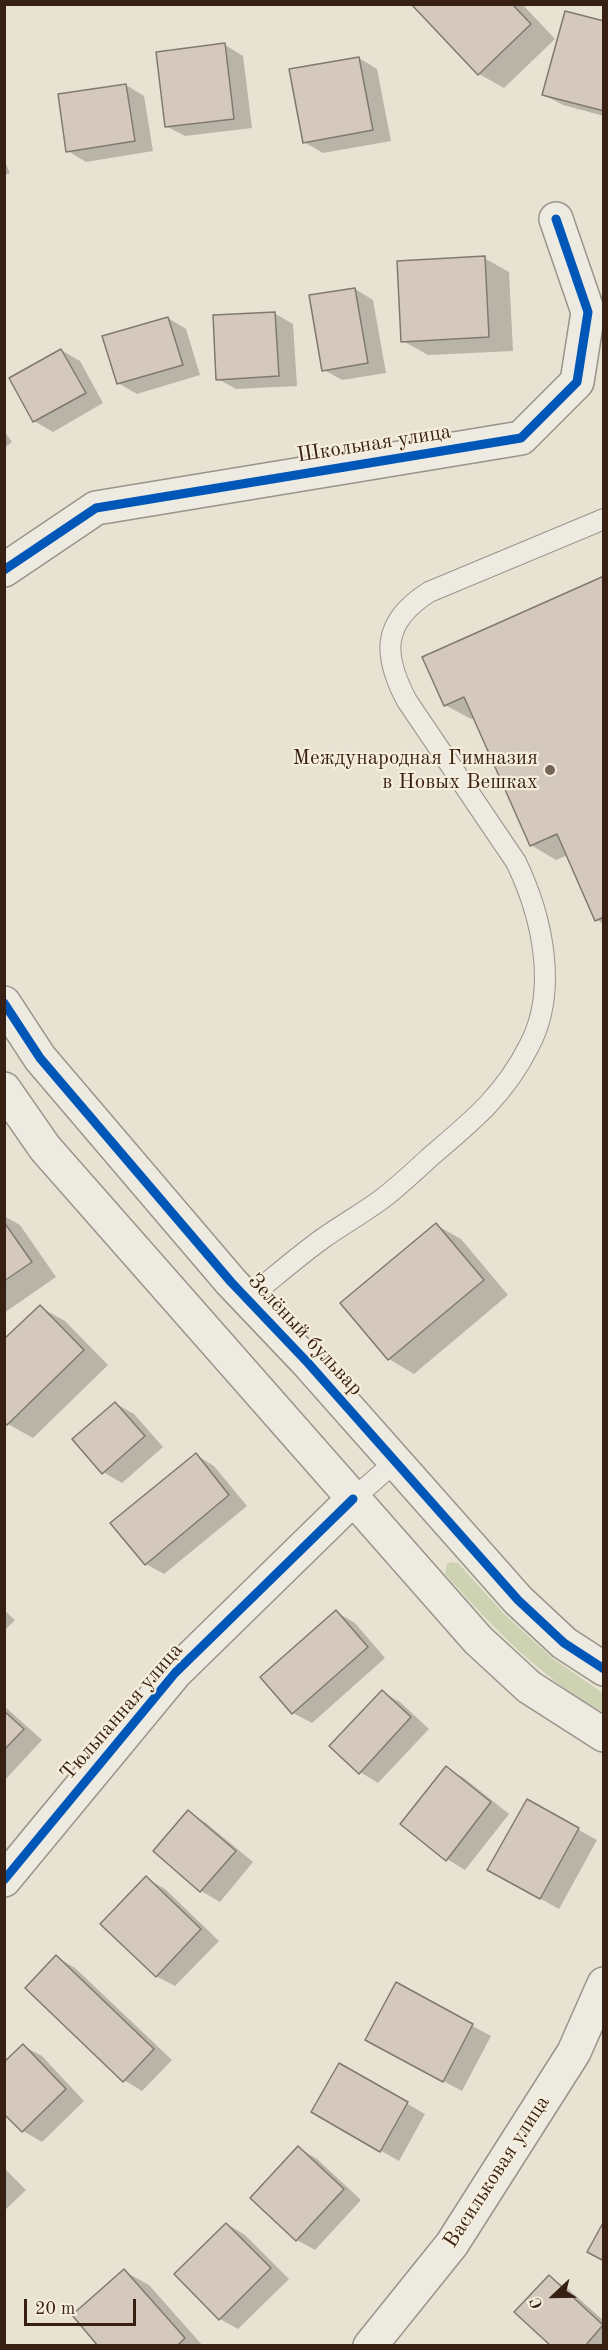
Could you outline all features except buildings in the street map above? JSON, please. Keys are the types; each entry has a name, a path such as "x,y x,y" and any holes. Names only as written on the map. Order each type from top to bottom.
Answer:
{"street":[{"name":"Школьная улица","path":"4,570 96,508 521,438 577,382 588,312 556,219"},
{"name":"Зелёный бульвар","path":"4,1003 40,1058 248,1299 308,1363 518,1600 564,1643 603,1669"},
{"path":"4,1089 45,1148 353,1500 486,1648 529,1687 603,1735"},
{"name":"Тюльпанная улица","path":"4,1880 176,1673 353,1500"},
{"name":"Васильковая улица","path":"370,2346 452,2244 574,2052 603,1984"}],"lane":[{"path":"248,1299 322,1240 383,1198 489,1106 530,1045 539,1015 544,983 544,952 539,920 528,888 516,862 407,701 397,682 390,643 396,621 407,606 429,592 603,519"},
{"path":"353,1500 395,1462"}],"green space":[{"path":"458,1563 504,1614 552,1658 603,1693 603,1712 558,1684 499,1632 445,1574 447,1564"}],"cycle path":[{"path":"4,570 96,508 521,438 577,382 588,312 556,219"},
{"path":"4,1003 40,1058 231,1282 308,1363 518,1600 564,1643 604,1669"},
{"path":"4,1880 175,1673 353,1499"}],"place":[{"name":"Международная Гимназия в Новых Вешках","path":"550,770"}]}
